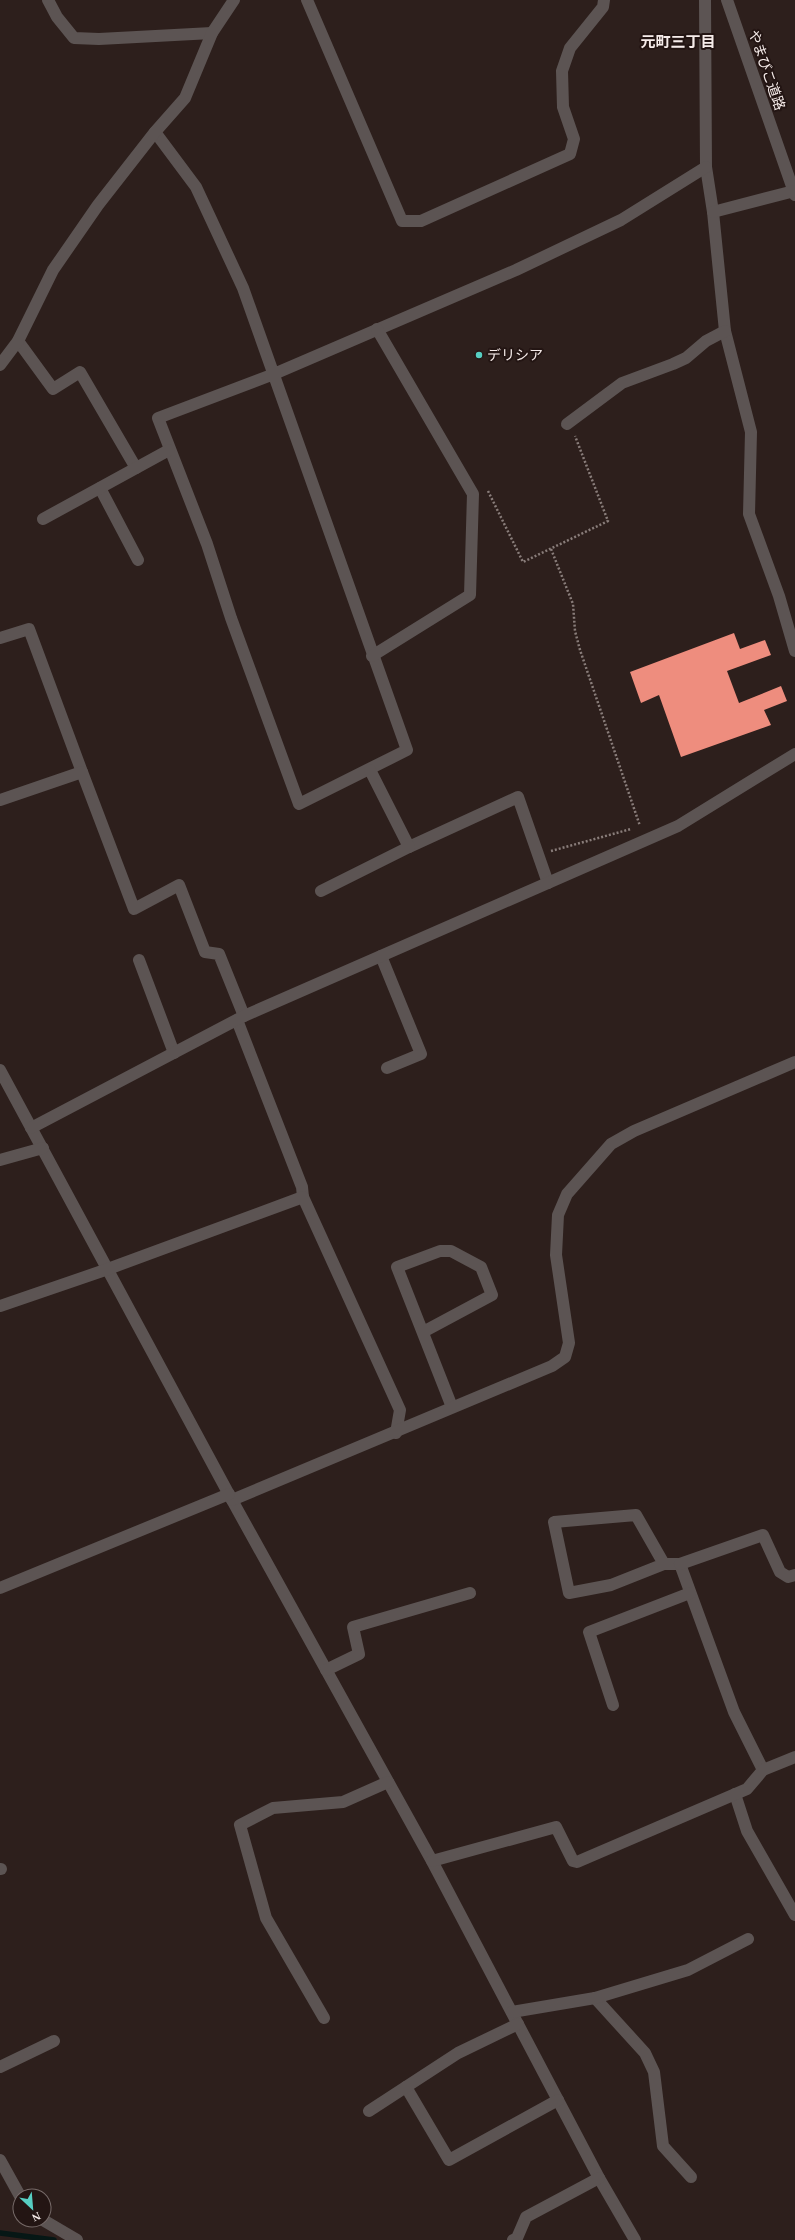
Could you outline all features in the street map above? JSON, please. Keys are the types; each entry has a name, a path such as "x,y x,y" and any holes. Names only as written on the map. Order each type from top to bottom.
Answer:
{"street":[{"path":"48,0 57,17 74,38 99,39 212,33"},
{"path":"0,365 18,341 53,270 98,205 155,132 186,98 212,33 234,0"},
{"path":"308,0 402,221 421,221 570,154 574,139 563,107 562,71 570,48 603,7 604,0"},
{"path":"704,0 706,166 713,212 725,331 752,432 749,514 779,596 795,651"},
{"name":"やまびこ道路","path":"727,0 794,193"},
{"path":"155,132 196,187 243,288 274,374 372,656 407,750 370,770 299,804 231,618 207,544 158,418 274,374 516,270 622,220 706,166"},
{"path":"713,212 794,193"},
{"path":"372,656 470,595 473,494 378,329"},
{"path":"568,423 622,383 686,358 706,341 725,331"},
{"path":"18,341 53,389 80,372 136,468"},
{"path":"43,519 170,450"},
{"path":"100,488 138,560"},
{"path":"0,638 29,629 134,909 179,885 205,952 219,954 240,1018 302,1187 303,1196 400,1410 396,1433"},
{"path":"31,1128 240,1018 678,826 795,754"},
{"path":"370,770 409,848"},
{"path":"0,800 82,772"},
{"path":"321,891 409,848 518,798 548,883"},
{"path":"381,956 421,1054 387,1068"},
{"path":"138,960 174,1053"},
{"path":"0,1588 396,1433 452,1407 552,1366 565,1357 569,1342 556,1255 558,1215 567,1194 611,1144 634,1131 795,1062"},
{"path":"0,1070 231,1497 432,1861 599,2178 635,2240"},
{"path":"0,1160 43,1148"},
{"path":"0,1306 108,1269 303,1196"},
{"path":"423,1332 492,1295 481,1267 451,1251 440,1251 397,1267 452,1407"},
{"path":"664,1564 636,1515 554,1522 569,1593 611,1585 664,1564 680,1564 763,1535 780,1572 788,1577 795,1575"},
{"path":"680,1564 734,1712 763,1770"},
{"path":"326,1670 359,1654 352,1627 470,1593"},
{"path":"613,1705 589,1632 690,1593"},
{"path":"432,1861 556,1827 573,1860 577,1862 747,1789 763,1770 795,1756"},
{"path":"324,2018 266,1918 240,1825 273,1808 343,1802 388,1782"},
{"path":"735,1794 747,1832 795,1915"},
{"path":"512,2012 595,1998 688,1970 748,1939"},
{"path":"595,1998 645,2053 654,2072 663,2146 691,2177"},
{"path":"369,2110 458,2053 518,2024"},
{"path":"0,2067 54,2041"},
{"path":"406,2087 449,2160 558,2100"},
{"path":"0,2160 16,2188"},
{"path":"513,2240 517,2238 526,2216 599,2178"},
{"path":"52,2225 77,2240"}],"path":[{"path":"473,494 488,491 523,562 608,521 568,423"},
{"path":"538,854 640,826 580,650 575,631 573,604 551,548"}],"building":[{"path":"734,633 740,649 765,640 771,655 727,671 739,703 781,686 787,701 764,710 771,725 681,757 659,695 641,703 630,672"}],"waterway":[{"path":"0,2233 54,2240"}],"place":[{"name":"デリシア","path":"479,355"}],"district":[{"name":"元町三丁目","path":"678,42"}]}
